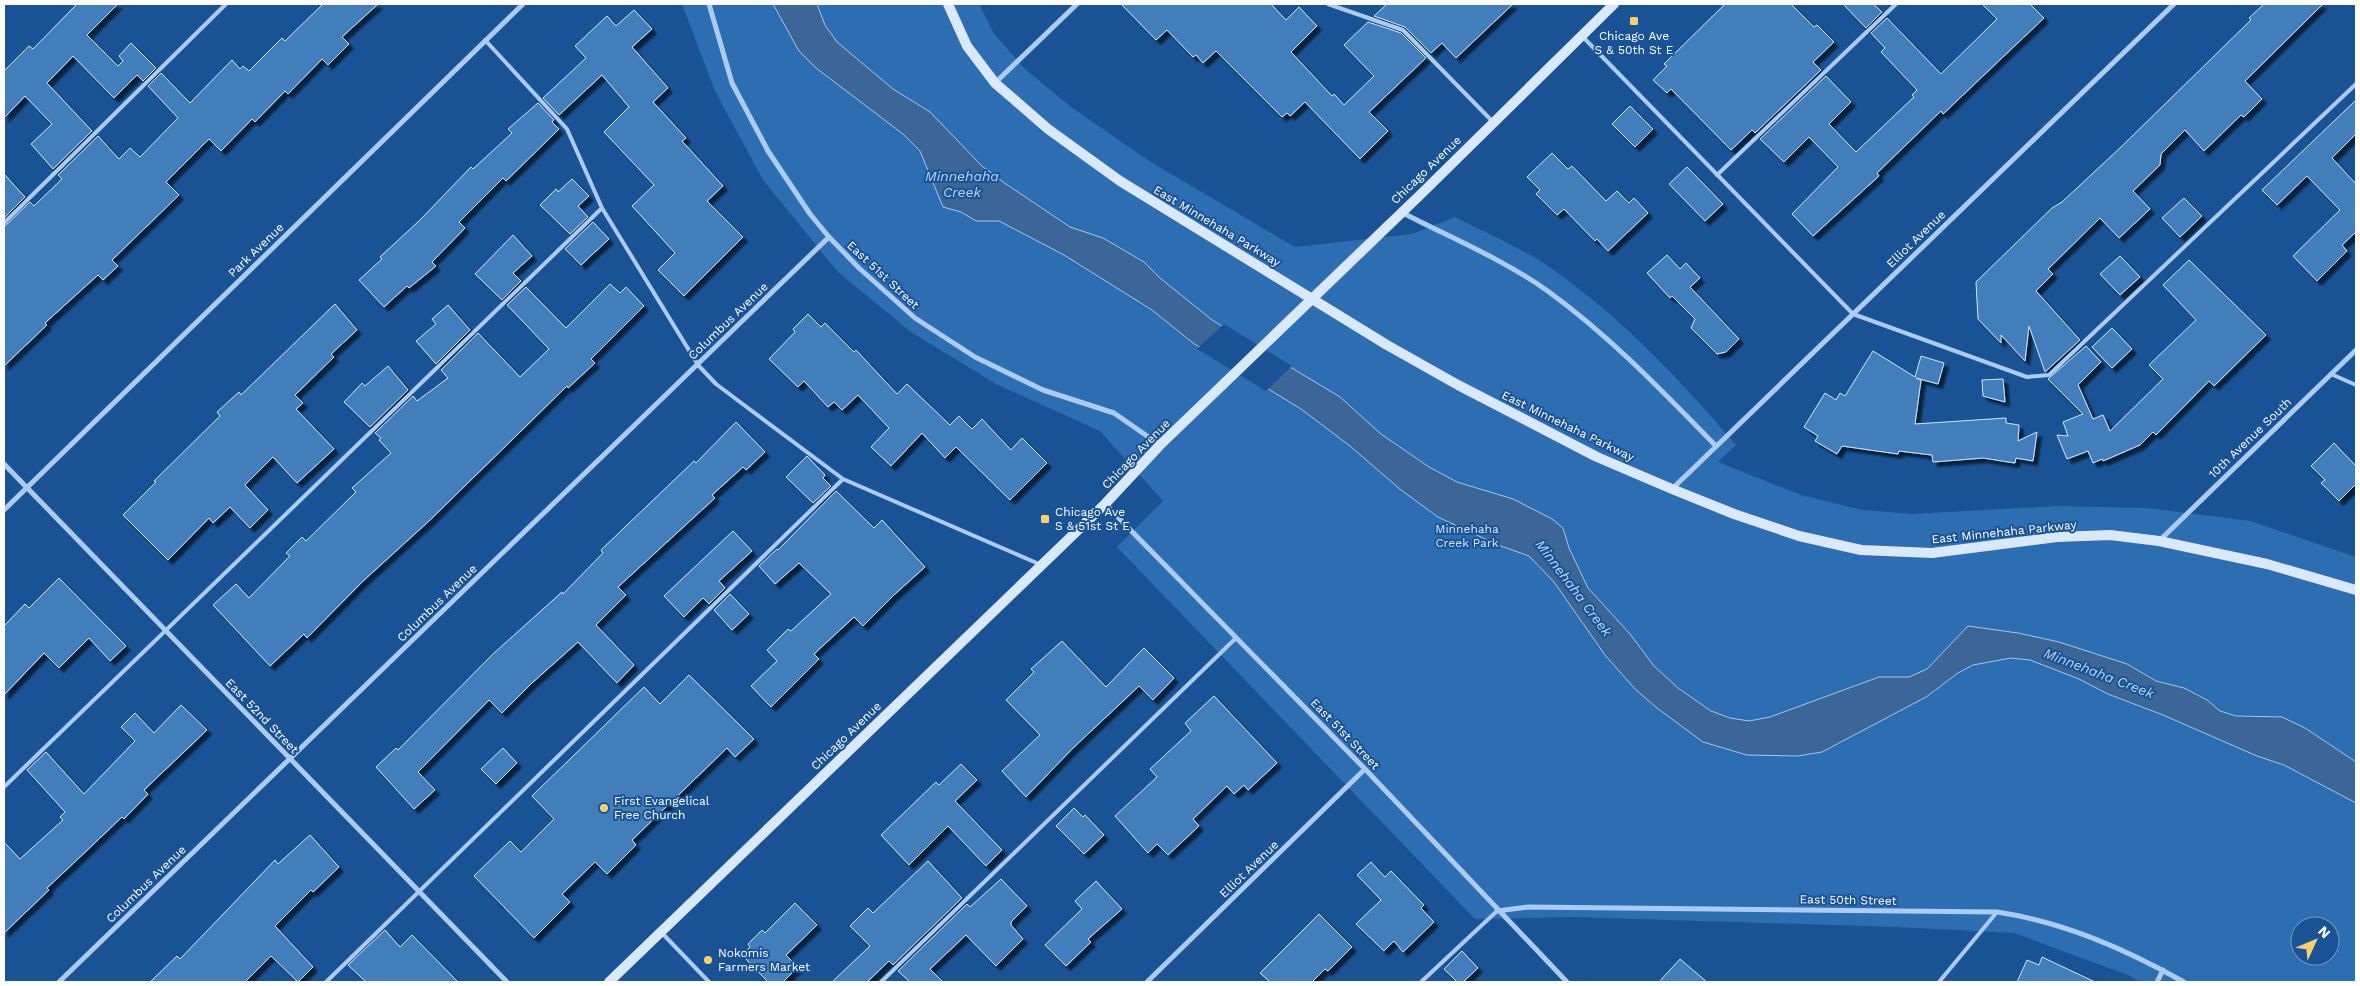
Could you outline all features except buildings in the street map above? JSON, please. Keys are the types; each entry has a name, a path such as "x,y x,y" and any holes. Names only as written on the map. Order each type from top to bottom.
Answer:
{"street":[{"name":"Park Avenue","path":"4,510 523,4"},
{"name":"East 51st Street","path":"709,4 732,83 768,151 829,237 859,268 915,318 976,357 1043,390 1114,413 1160,445"},
{"name":"East Minnehaha Parkway","path":"948,4 967,46 995,83 1048,129 1120,181 1387,345 1458,385 1597,457 1734,514 1799,536 1861,550 1932,553 2057,537 2101,535 2159,541 2267,564 2356,590"},
{"path":"995,83 1077,4"},
{"name":"Chicago Avenue","path":"614,981 661,932 1105,504 1160,445 1614,4"},
{"name":"Elliot Avenue","path":"1672,488 2174,4"},
{"path":"1401,212 1485,254 1547,290 1607,337 1716,446"},
{"name":"Columbus Avenue","path":"59,982 829,237"},
{"name":"10th Avenue South","path":"2159,541 2356,350"},
{"name":"East 52nd Street","path":"4,464 507,982"},
{"name":"East 51st Street","path":"1105,504 1365,769 1497,911 1567,982"},
{"name":"Elliot Avenue","path":"1147,982 1365,769"},
{"name":"East 50th Street","path":"1497,911 1528,907 1997,912 2033,918 2093,937 2184,982"},
{"path":"2157,982 2163,970"}],"lane":[{"path":"4,223 226,4"},
{"path":"1328,4 1403,30 1493,122"},
{"path":"1717,175 1896,4"},
{"path":"1582,36 1853,314 2027,377 2049,375 2356,84"},
{"path":"485,40 567,129 602,208 698,365 716,384 843,479 1041,565"},
{"path":"4,787 602,208"},
{"path":"2331,374 2356,386"},
{"path":"326,982 843,479"},
{"path":"881,982 1236,638"},
{"path":"1421,982 1497,911"},
{"path":"1939,982 1997,912"},
{"path":"661,932 709,982"}],"green space":[{"name":"Minnehaha Creek Park","path":"682,4 979,4 994,34 1025,69 1071,107 1149,161 1295,247 1412,234 1455,217 1521,250 1546,265 1583,292 1630,332 1716,422 1736,445 1718,462 1801,495 1862,510 1912,514 2057,506 2147,508 2250,521 2356,557 2356,982 2140,982 2128,975 2014,933 1896,927 1574,917 1475,919 1117,547 1163,501 1100,431 996,384 911,332 838,272 763,180 715,91"}],"water":[{"name":"Minnehaha Creek","path":"773,4 817,4 825,25 837,42 893,89 930,112 982,166 1070,227 1103,238 1144,262 1160,278 1212,320 1340,397 1381,434 1429,467 1457,482 1513,499 1552,519 1563,528 1569,548 1588,588 1630,634 1654,666 1678,688 1711,711 1730,718 1749,721 1770,717 1879,677 1909,677 1927,669 1968,626 2018,633 2059,642 2127,664 2156,681 2184,688 2207,700 2220,711 2236,716 2282,717 2305,728 2356,762 2356,803 2284,765 2257,756 2163,715 2108,694 2079,679 2030,660 2011,658 1973,665 1958,673 1926,697 1822,752 1798,756 1747,755 1703,742 1635,689 1605,655 1554,582 1529,556 1498,545 1438,517 1401,490 1350,446 1301,409 1193,343 1152,310 1064,255 999,221 976,221 961,212 943,207 920,151 903,134 816,68 799,51"}],"pier":[{"path":"1224,324 1292,366 1266,391 1197,349"}],"place":[{"name":"Chicago Ave S & 50th St E","path":"1634,21"},
{"name":"Chicago Ave S & 51st St E","path":"1045,519"},
{"name":"First Evangelical Free Church","path":"604,808"},
{"name":"Nokomis Farmers Market","path":"708,960"}]}
